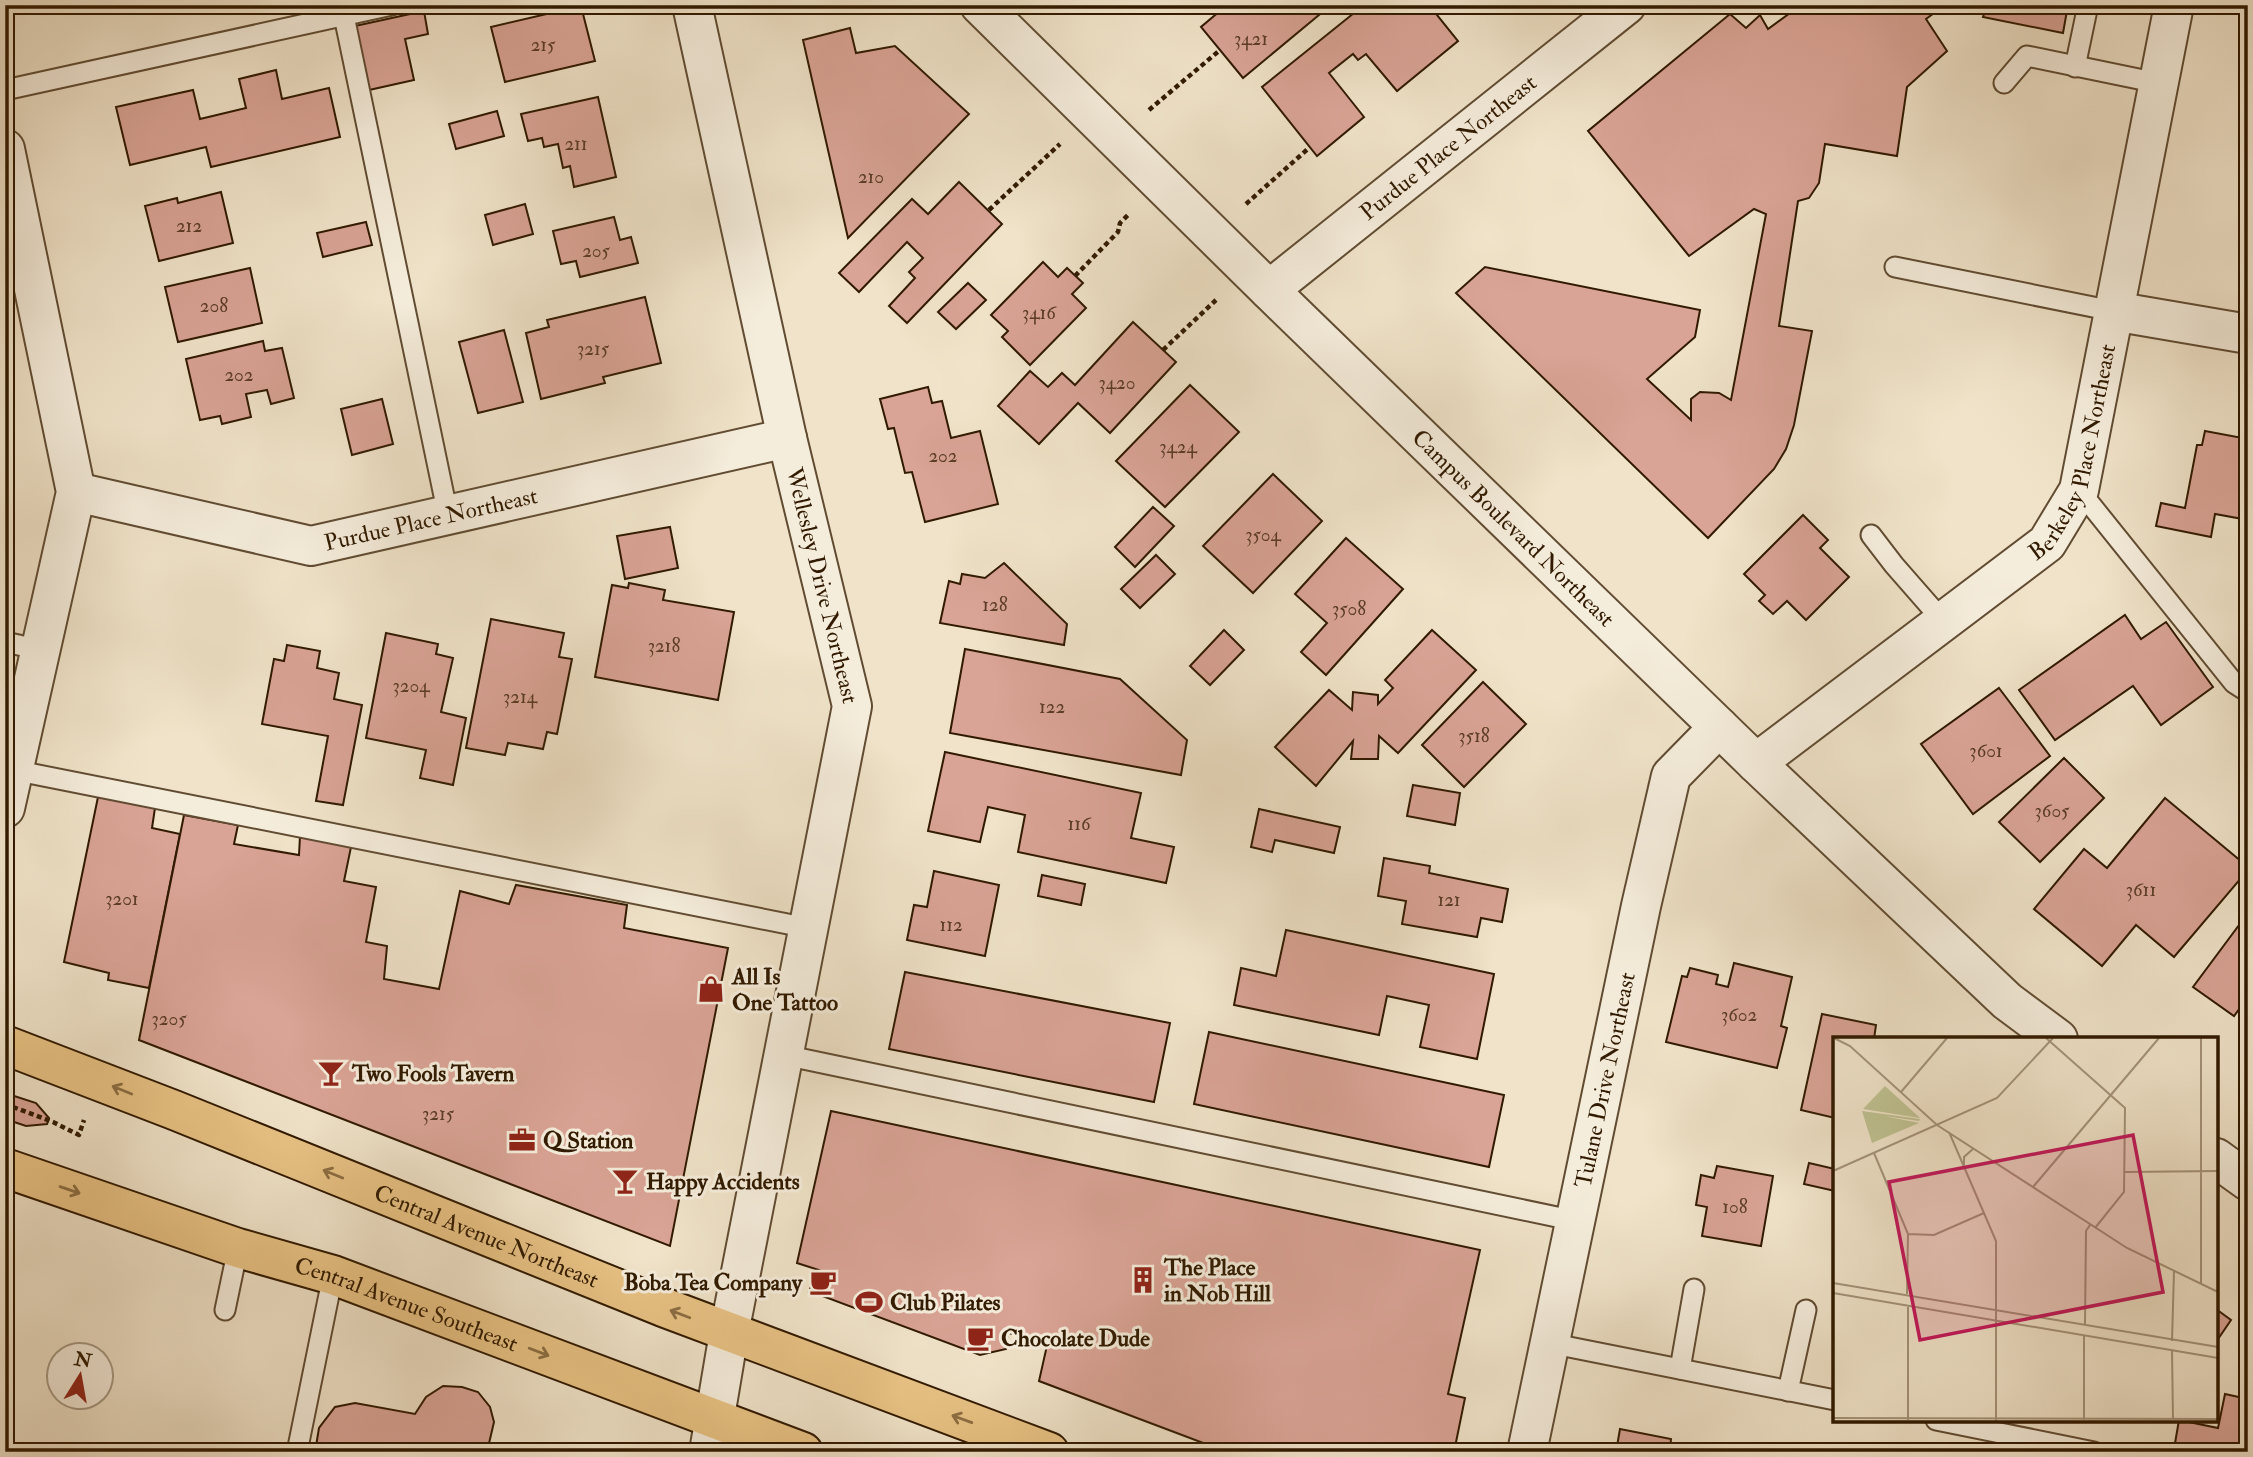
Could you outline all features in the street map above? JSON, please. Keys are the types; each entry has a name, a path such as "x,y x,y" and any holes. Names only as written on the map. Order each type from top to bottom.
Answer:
{"main road":[{"name":"Central Avenue Northeast","path":"5,1045 729,1333 1049,1452"},
{"name":"Central Avenue Southeast","path":"5,1168 238,1248 333,1275 712,1435 803,1452"}],"street":[{"name":"Wellesley Drive Northeast","path":"692,5 787,438 852,706 729,1333 712,1435"},
{"name":"Campus Boulevard Northeast","path":"980,5 1756,763 2007,1001 2055,1037"},
{"name":"Purdue Place Northeast","path":"1269,290 1626,5"},
{"name":"Berkeley Place Northeast","path":"1756,763 2047,544 2079,490 2174,5"},
{"path":"5,149 76,492 23,646 13,770 5,807"},
{"path":"2113,311 2248,334"},
{"name":"Purdue Place Northeast","path":"76,492 310,546 787,438"},
{"name":"Tulane Drive Northeast","path":"1527,1452 1641,906 1671,776 1719,727"},
{"path":"2218,1158 2248,1181"}],"lane":[{"path":"5,90 392,5"},
{"path":"2075,66 2088,5"},
{"path":"344,16 449,515"},
{"path":"2004,83 2027,56 2158,83"},
{"path":"1895,267 2113,311"},
{"path":"2079,490 2234,684 2248,692"},
{"path":"1871,535 1943,621"},
{"path":"13,770 808,928"},
{"path":"784,1055 1576,1221"},
{"path":"225,1310 238,1248"},
{"path":"297,1452 333,1275"},
{"path":"1680,1369 1694,1289"},
{"path":"1788,1391 1806,1310"},
{"path":"1549,1343 1833,1400"},
{"path":"1946,1422 2094,1452"}],"path":[{"path":"1149,110 1220,50"},
{"path":"989,211 1063,141"},
{"path":"1245,204 1310,147"},
{"path":"1075,276 1118,232 1120,223 1132,211"},
{"path":"1163,350 1220,297"},
{"path":"5,1104 54,1122 79,1135 85,1119"}],"building":[{"path":"1227,5 1331,5 1243,78 1201,27"},
{"path":"1364,5 1429,5 1458,41 1397,91 1366,54 1358,60 1353,54 1329,73 1364,117 1317,156 1262,87"},
{"path":"1801,5 1945,5 1926,19 1947,51 1907,87 1897,156 1825,144 1819,183 1809,198 1798,201 1779,326 1812,331 1794,425 1786,449 1774,469 1708,538 1456,293 1485,267 1700,310 1695,337 1647,379 1691,420 1691,399 1700,392 1719,393 1731,400 1766,214 1754,209 1689,256 1588,131 1730,14 1746,28 1760,15 1768,29"},
{"path":"1987,5 2068,5 2063,33 1983,17"},
{"path":"581,6 595,61 505,82 491,27"},
{"path":"424,11 428,34 405,39 414,80 369,90 355,26"},
{"path":"850,28 856,53 895,46 969,114 848,238 803,40"},
{"path":"276,70 282,99 329,88 340,137 211,167 206,147 130,165 116,107 193,90 200,119 246,108 239,79"},
{"path":"598,97 616,177 574,187 570,166 563,168 558,144 544,147 542,138 528,141 521,114"},
{"path":"497,111 504,136 456,149 449,124"},
{"path":"959,182 1002,224 907,323 889,306 915,278 909,272 923,258 907,242 859,292 839,273 912,199 928,214"},
{"path":"221,192 233,243 159,261 145,206 177,198 178,203"},
{"path":"525,204 533,234 493,245 485,215"},
{"path":"614,217 620,240 631,237 638,263 580,277 576,261 561,264 553,231"},
{"path":"366,222 372,245 323,257 317,233"},
{"path":"1043,262 1058,277 1067,268 1083,283 1072,294 1086,308 1030,365 1002,337 1008,331 991,315"},
{"path":"250,268 262,323 178,342 165,287"},
{"path":"968,283 986,300 956,329 938,312"},
{"path":"645,297 661,363 603,377 605,383 541,399 526,333 549,327 547,320"},
{"path":"1133,322 1176,362 1110,433 1078,403 1039,444 998,406 1030,371 1048,387 1062,373 1075,385"},
{"path":"504,330 523,402 478,413 459,342"},
{"path":"263,341 265,351 282,348 294,398 271,404 267,390 246,394 251,417 222,424 220,416 200,420 186,359"},
{"path":"1190,385 1239,432 1165,507 1116,461"},
{"path":"928,387 932,403 942,401 951,438 980,431 998,504 925,522 912,472 905,473 894,428 888,429 880,399"},
{"path":"382,399 393,444 352,455 341,409"},
{"path":"2205,431 2248,439 2248,520 2215,514 2211,537 2156,526 2161,503 2185,508 2197,445 2202,445"},
{"path":"1273,474 1322,521 1253,593 1203,546"},
{"path":"1153,507 1174,526 1135,567 1115,547"},
{"path":"1803,515 1828,540 1820,548 1849,577 1806,620 1787,601 1773,614 1759,601 1765,595 1744,574"},
{"path":"670,527 678,568 625,579 617,536"},
{"path":"1346,538 1403,589 1326,675 1301,652 1327,623 1295,594"},
{"path":"1156,555 1175,574 1140,608 1121,589"},
{"path":"1004,563 1067,624 1064,645 940,623 949,581 960,584 962,574 985,578"},
{"path":"629,583 665,590 663,600 734,612 718,700 595,677 612,585 628,588"},
{"path":"2125,615 2141,639 2166,622 2213,687 2161,725 2133,686 2055,740 2019,690"},
{"path":"491,619 564,633 559,657 572,659 557,734 547,732 543,749 508,743 505,755 466,748"},
{"path":"1224,630 1244,650 1210,685 1190,666"},
{"path":"1432,630 1476,670 1398,753 1379,736 1378,759 1351,759 1353,741 1316,786 1275,747 1329,690 1352,710 1353,692 1378,695 1378,704 1393,688 1385,680"},
{"path":"386,633 438,644 436,654 453,658 441,712 466,718 453,785 420,778 426,750 366,738"},
{"path":"287,645 320,651 317,668 339,673 334,699 362,705 343,805 316,801 328,736 262,724 274,659 284,661"},
{"path":"965,649 1120,679 1187,740 1181,775 950,733"},
{"path":"1483,682 1526,724 1464,787 1422,745"},
{"path":"1999,688 2050,756 1973,814 1921,744"},
{"path":"945,752 1141,793 1131,838 1174,847 1166,883 1018,852 1025,815 988,807 980,842 928,831"},
{"path":"2064,758 2104,798 2040,862 1999,822"},
{"path":"1413,785 1460,793 1455,825 1407,816"},
{"path":"98,797 155,808 152,828 180,834 149,988 108,980 109,973 64,962"},
{"path":"2165,798 2248,867 2248,870 2174,957 2136,925 2102,966 2034,909 2084,849 2107,868"},
{"path":"1259,809 1340,827 1334,853 1275,840 1272,852 1251,847"},
{"path":"184,815 238,825 234,844 299,855 300,836 351,847 344,881 376,887 366,942 387,946 384,979 439,989 460,891 509,904 516,885 627,905 624,928 728,948 670,1246 139,1040"},
{"path":"1384,858 1430,866 1429,873 1508,889 1502,922 1481,918 1477,937 1402,924 1406,901 1378,896"},
{"path":"934,871 999,885 985,956 907,940 914,905 927,907"},
{"path":"1042,875 1085,884 1081,905 1038,896"},
{"path":"2248,913 2248,997 2234,1016 2193,987"},
{"path":"1286,930 1494,974 1477,1059 1420,1047 1429,1005 1387,996 1379,1035 1234,1005 1241,968 1276,976"},
{"path":"1734,963 1792,977 1781,1026 1787,1028 1777,1068 1666,1042 1682,976 1687,977 1690,968 1718,975 1716,984 1728,987"},
{"path":"905,972 1170,1023 1154,1102 889,1049"},
{"path":"1822,1014 1876,1025 1874,1037 1833,1037 1833,1118 1801,1110"},
{"path":"1209,1032 1504,1095 1489,1167 1194,1104"},
{"path":"5,1093 36,1103 49,1118 47,1124 26,1126 5,1119"},
{"name":"The Place in Nob Hill","path":"831,1111 1480,1250 1448,1394 1465,1398 1454,1452 1227,1452 1039,1381 1048,1341 1008,1333 1006,1349 980,1355 809,1291 819,1270 797,1263"},
{"path":"1809,1163 1833,1169 1833,1191 1804,1184"},
{"path":"1717,1166 1773,1176 1761,1246 1702,1236 1707,1207 1696,1205 1701,1175 1714,1178"},
{"path":"2218,1310 2231,1320 2218,1339"},
{"path":"443,1386 462,1387 478,1392 490,1407 494,1422 487,1452 315,1452 319,1428 335,1407 355,1403 415,1414 426,1397"},
{"path":"2225,1394 2248,1399 2248,1452 2187,1452 2174,1449 2179,1422 2218,1428"},
{"path":"1620,1429 1671,1439 1670,1451 1674,1452 1616,1452"}],"place":[{"name":"All Is One Tattoo","path":"711,989"},
{"name":"Two Fools Tavern","path":"331,1073"},
{"name":"Q Station","path":"522,1140"},
{"name":"Happy Accidents","path":"625,1181"},
{"name":"The Place in Nob Hill","path":"1143,1280"},
{"name":"Boba Tea Company","path":"823,1282"},
{"name":"Club Pilates","path":"869,1302"},
{"name":"Chocolate Dude","path":"980,1338"}]}
